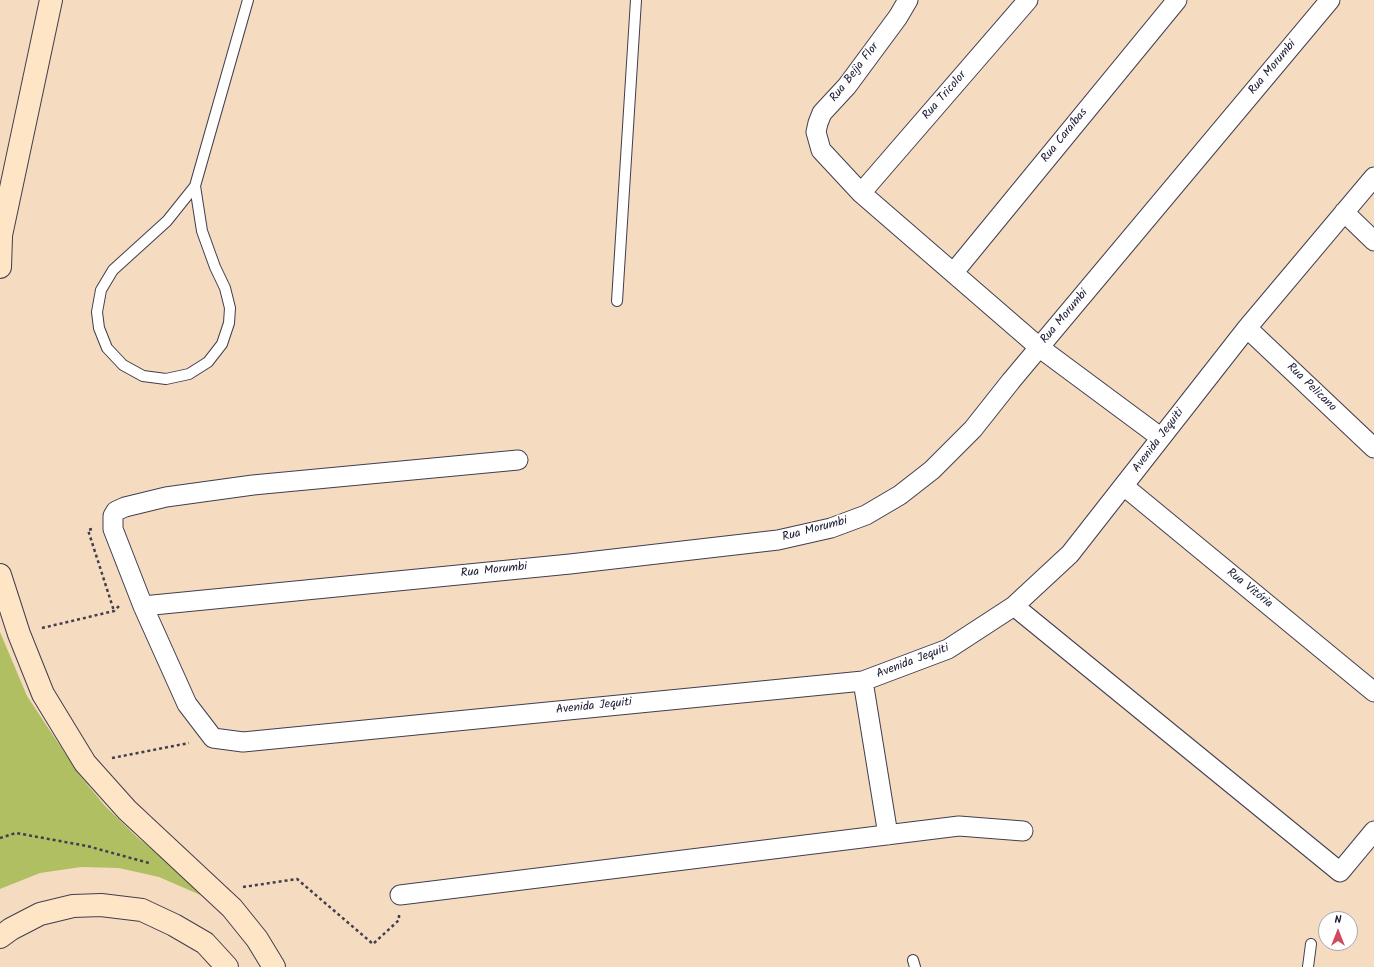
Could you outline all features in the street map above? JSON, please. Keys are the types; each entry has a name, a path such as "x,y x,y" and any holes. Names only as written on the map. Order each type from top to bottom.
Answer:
{"main road":[{"path":"0,267 0,239 51,0"},
{"path":"0,575 19,634 43,694 85,763 127,810 226,903 257,939 274,967"},
{"path":"0,937 10,929 40,914 72,906 101,905 128,908 142,910 174,925 205,943 227,967"}],"street":[{"name":"Rua Beija Flor","path":"861,193 821,150 816,132 822,114 847,86 898,17 908,0"},
{"name":"Rua Tricolor","path":"861,193 1028,0"},
{"name":"Rua Caraíbas","path":"954,272 1177,0"},
{"name":"Rua Morumbi","path":"140,599 639,556 778,540 831,528 866,515 900,495 932,470 973,429 1330,0"},
{"name":"Avenida Jequiti","path":"213,738 243,742 863,681 948,649 1014,606 1070,554 1125,487 1160,437 1247,328 1374,177"},
{"path":"861,193 1040,348 1160,437"},
{"path":"1344,212 1374,241"},
{"name":"Rua Pelicano","path":"1247,328 1374,448"},
{"path":"213,738 187,704 140,599 112,524 113,516 116,512 125,507 166,497 253,485 518,460"},
{"name":"Rua Vitória","path":"1125,487 1374,692"},
{"path":"1014,606 1340,872 1374,831"},
{"path":"863,681 888,835"},
{"path":"400,895 959,826 1023,831"}],"lane":[{"path":"195,186 202,231 227,295 230,308 229,323 222,344 208,362 189,374 166,379 143,376 123,365 107,348 99,328 97,312 101,290 113,270 167,221 195,186 248,0"},
{"path":"616,301 636,0"},
{"path":"1308,967 1311,944"}],"path":[{"path":"19,634 114,611 131,594 140,599"},
{"path":"85,763 213,738"},
{"path":"0,838 16,833 87,846 156,865 174,853"},
{"path":"226,903 244,886 297,879 373,944 399,920 400,895"}],"green space":[{"path":"0,632 27,696 78,773 105,806 137,837 212,900 159,877 119,868 81,867 40,873 0,889"}]}
